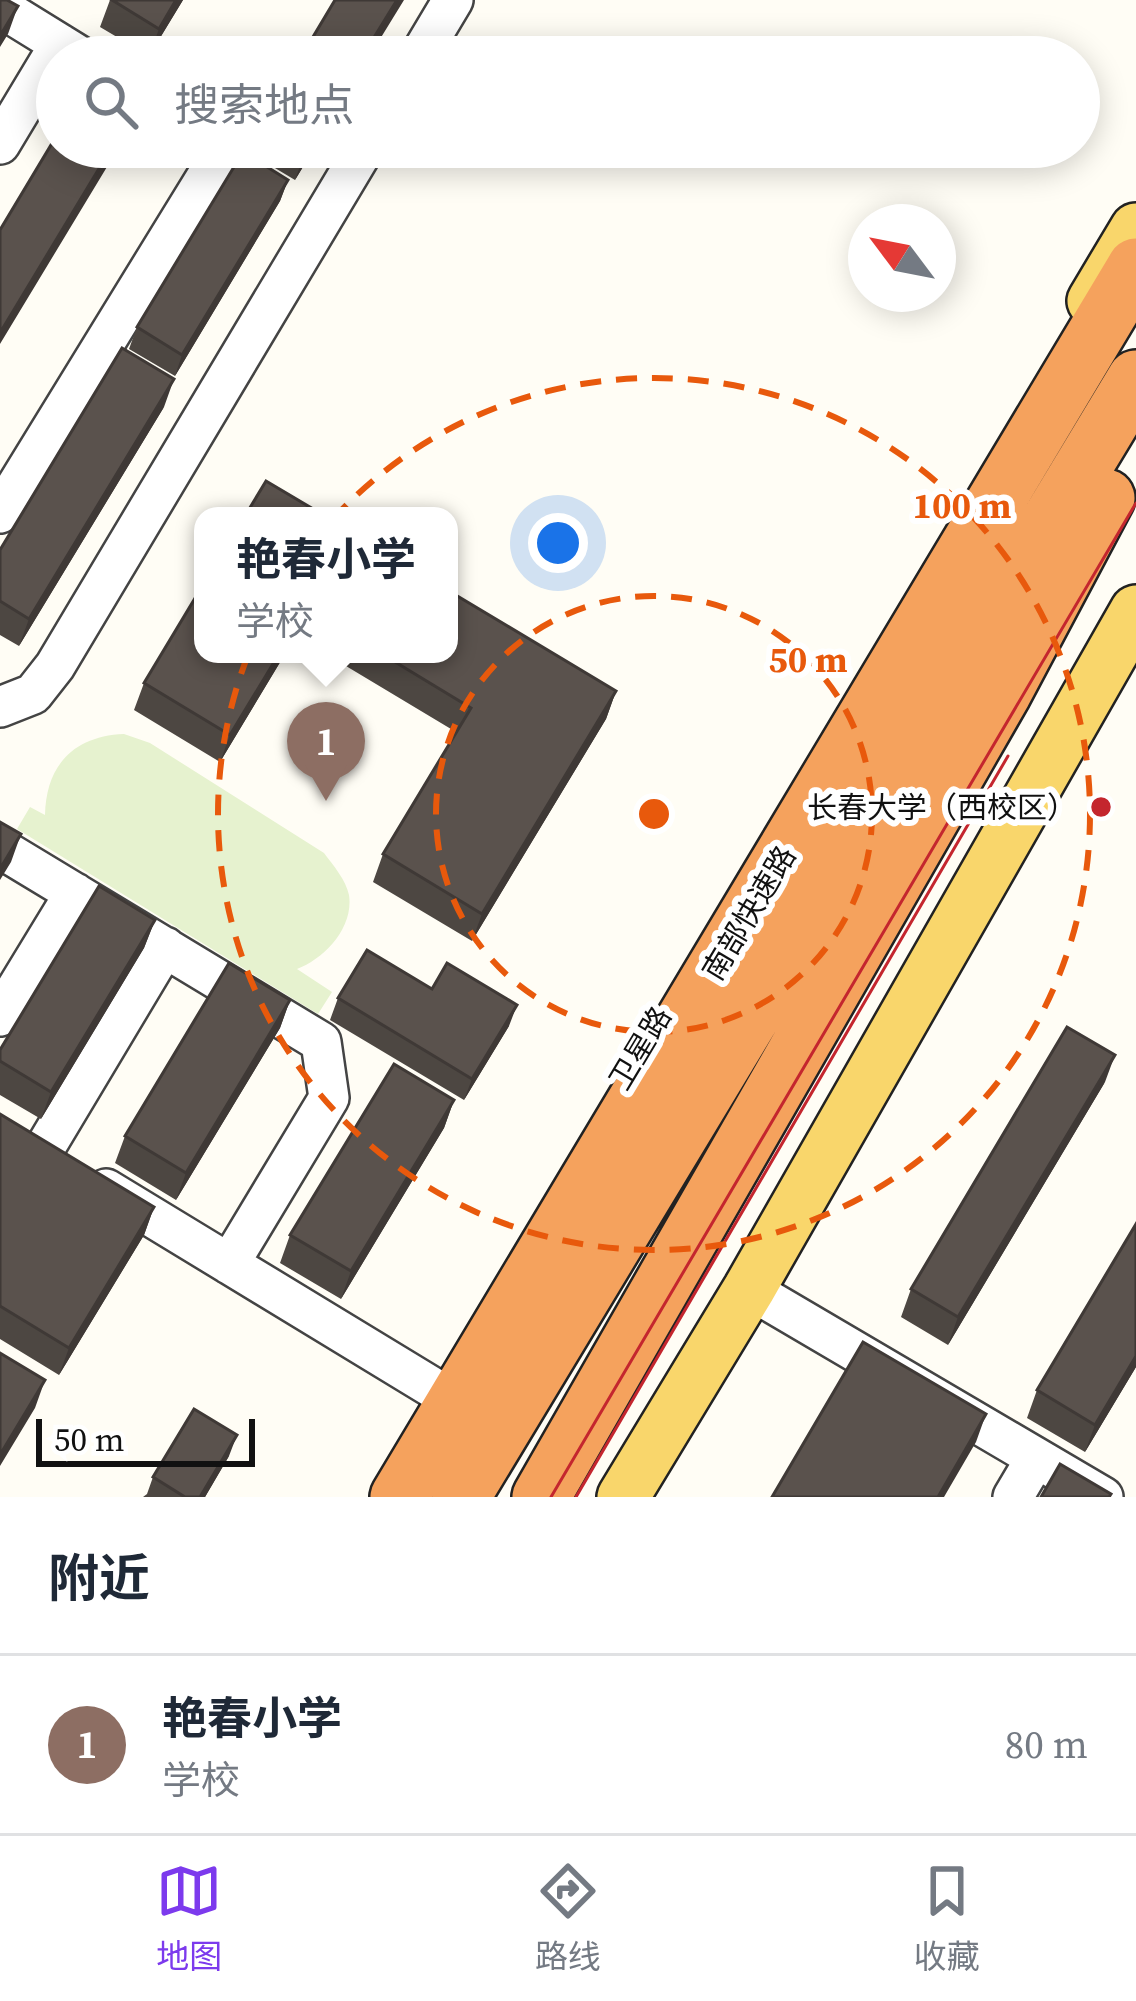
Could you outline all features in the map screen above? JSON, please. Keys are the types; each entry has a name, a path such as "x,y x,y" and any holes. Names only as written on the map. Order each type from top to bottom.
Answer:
{"highway":[{"name":"南部快速路","path":"399,1497 1136,267"},
{"name":"南部快速路","path":"461,1497 1136,379"},
{"path":"541,1497 1003,692 1136,441"}],"main road":[{"name":"卫星路","path":"368,1497 1136,230"},
{"name":"卫星路","path":"434,1497 1136,358"},
{"path":"623,1497 749,1289 1136,611"}],"lane":[{"path":"431,36 452,0"},
{"path":"0,7 46,36"},
{"path":"0,144 36,96"},
{"path":"0,513 211,168"},
{"path":"0,707 33,694 56,666 352,168"},
{"path":"0,848 321,1042 329,1098 229,1264"},
{"path":"0,1016 75,893"},
{"path":"165,946 28,1142 435,1389"},
{"path":"749,1289 1103,1497"},
{"path":"1013,1497 1036,1458"}],"green space":[{"path":"124,734 150,743 324,853 339,873 349,895 347,919 327,950 297,969 332,992 318,1014 17,829 30,807 45,815 51,782 66,756 91,740"}],"building":[{"path":"0,0 18,6 0,36"},
{"path":"112,0 176,0 159,29"},
{"path":"335,0 397,0 375,36 314,36"},
{"path":"37,168 99,168 0,333 0,230"},
{"path":"233,168 269,168 288,180 182,355 137,327"},
{"path":"122,348 174,379 29,619 0,601 0,550"},
{"path":"266,481 310,507 250,507"},
{"path":"458,596 616,691 482,914 383,854 471,708 397,663 458,663"},
{"path":"194,600 194,663 274,663 230,735 144,683"},
{"path":"0,822 21,834 0,869"},
{"path":"99,886 155,920 51,1092 0,1061 0,1050"},
{"path":"367,950 432,989 447,963 517,1005 472,1079 338,998"},
{"path":"229,963 290,1000 186,1173 125,1136"},
{"path":"1067,1027 1115,1055 958,1317 911,1289"},
{"path":"394,1064 454,1100 351,1271 290,1235"},
{"path":"0,1114 154,1207 69,1348 0,1306"},
{"path":"1136,1224 1136,1356 1095,1425 1037,1390"},
{"path":"863,1342 986,1414 938,1497 772,1497"},
{"path":"0,1353 45,1380 0,1455"},
{"path":"194,1409 237,1435 200,1497 185,1497 153,1477"},
{"path":"1060,1464 1111,1494 1041,1497"}],"tram line":[{"path":"551,1497 1136,503"},
{"path":"576,1497 1008,756"}],"place":[{"name":"艳春小学","path":"326,801"},
{"name":"长春大学（西校区）","path":"1101,807"}]}
